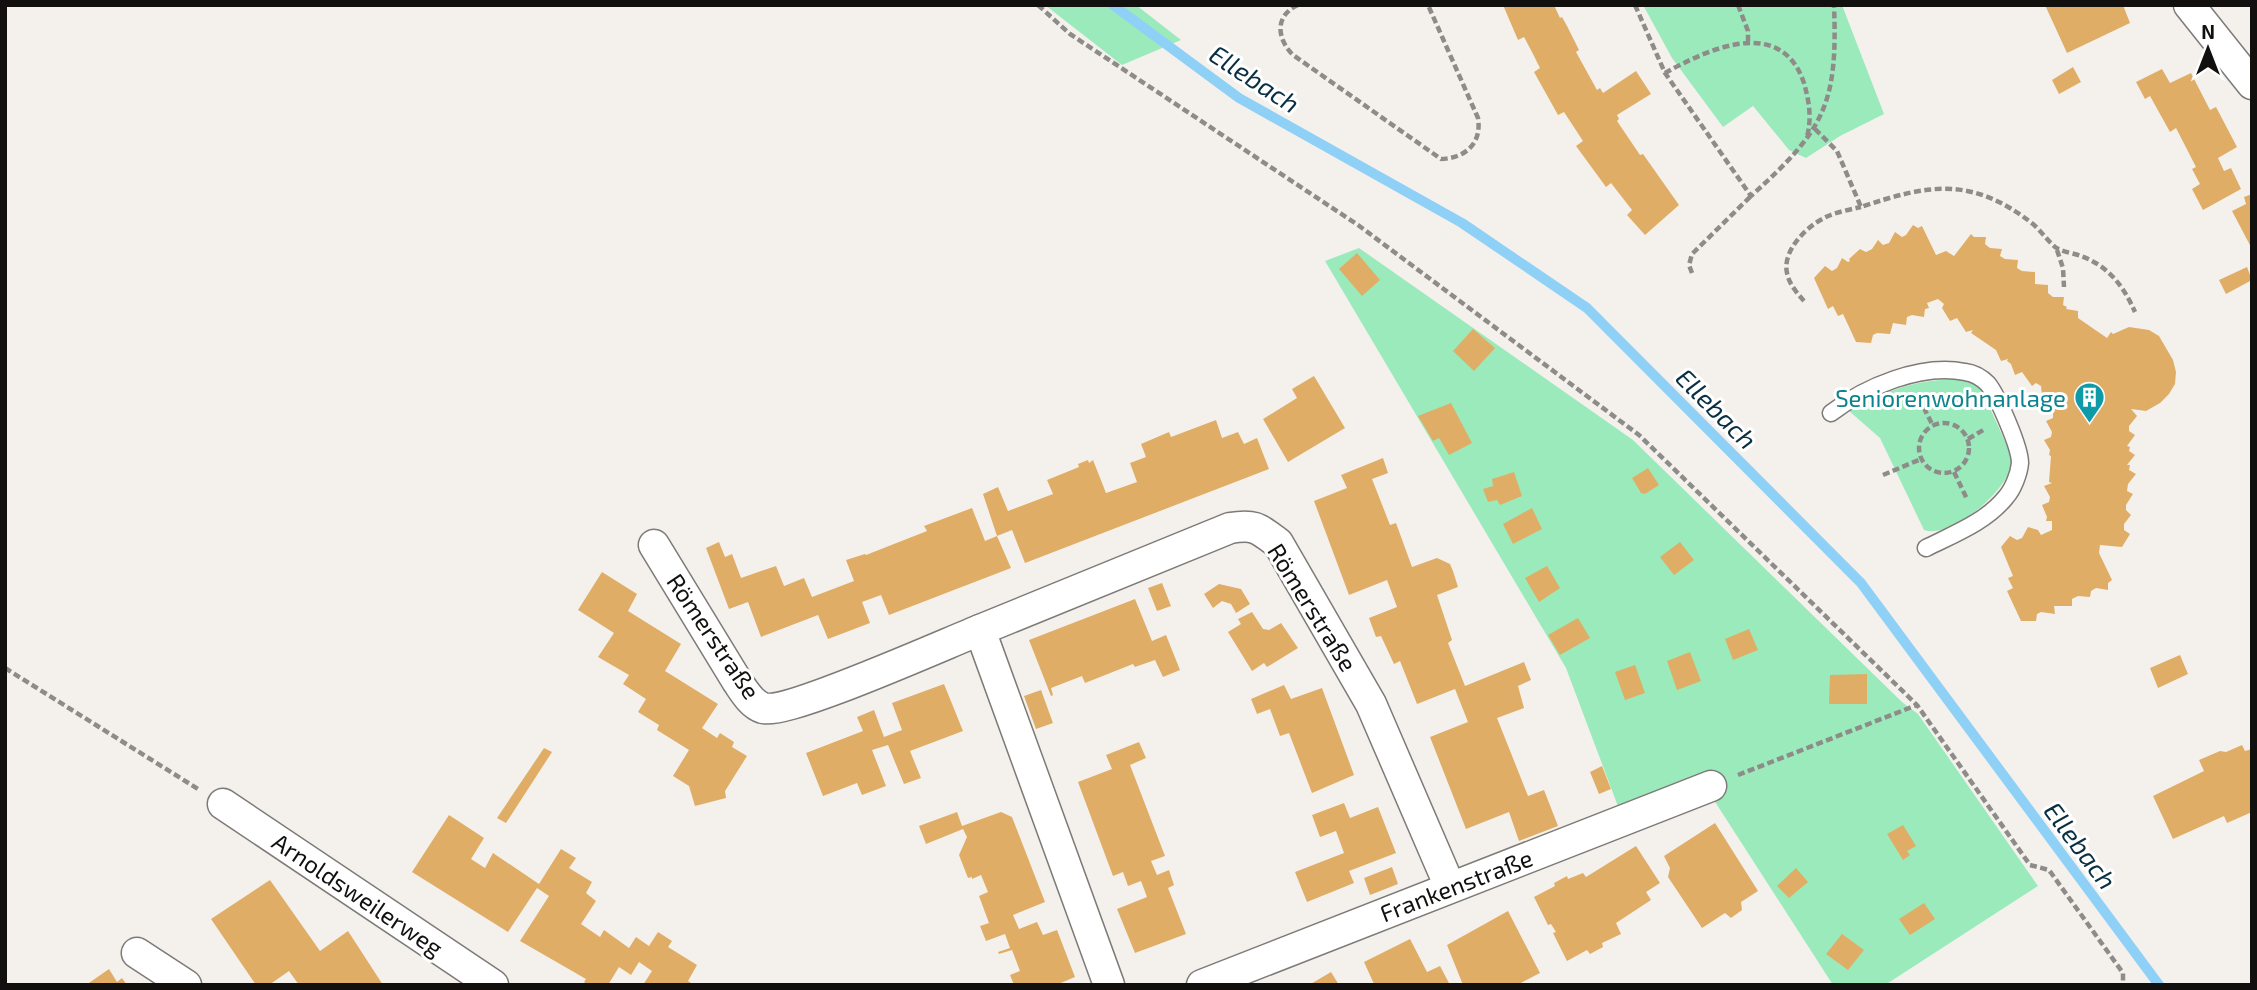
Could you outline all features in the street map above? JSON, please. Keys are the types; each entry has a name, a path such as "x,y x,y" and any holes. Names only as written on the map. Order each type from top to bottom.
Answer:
{"street":[{"path":"2189,5 2252,84"},
{"name":"Römerstraße","path":"654,545 748,697 761,708 772,709 831,691 1230,528 1248,525 1261,530 1278,543 1371,704 1450,887"},
{"path":"980,630 1109,985"},
{"name":"Frankenstraße","path":"1202,985 1711,786"},
{"name":"Arnoldsweilerweg","path":"223,804 494,985"},
{"path":"137,953 186,985"}],"lane":[{"path":"1831,413 1852,397 1908,375 1965,371 1979,376 1989,385 2017,447 2020,464 2014,483 2006,497 1978,522 1926,548"}],"path":[{"path":"1038,5 1070,34 1358,225 1639,435 1917,705 2031,865 2049,870 2123,973 2123,985"},
{"path":"1298,5 1291,8 1283,19 1280,31 1284,46 1441,159 1451,159 1465,153 1480,131 1478,118 1428,5"},
{"path":"1635,5 1665,73 1751,196"},
{"path":"1738,5 1748,31 1748,41"},
{"path":"1692,274 1689,264 1692,254 1792,157 1815,129 1825,110 1831,86 1834,5"},
{"path":"1665,73 1688,60 1748,41 1768,45 1788,55 1799,69 1808,98 1810,124 1807,140"},
{"path":"1815,129 1837,152 1861,207"},
{"path":"1804,301 1787,275 1791,248 1803,234 1824,218 1932,187 1953,188 1980,195 2009,207 2034,225 2057,249 2063,268 2064,288"},
{"path":"2057,249 2100,264 2119,281 2135,312"},
{"path":"1942,423 1953,425 1962,430 1968,439 1967,460 1954,471 1940,473 1930,469 1922,459 1920,442 1924,432 1933,426 1942,423"},
{"path":"1883,475 1922,459"},
{"path":"5,668 223,804"},
{"path":"1711,786 1917,705"}],"green space":[{"path":"1045,5 1136,5 1181,40 1122,65"},
{"path":"1643,5 1842,5 1884,114 1840,136 1806,158 1789,150 1753,106 1723,127 1672,58"},
{"path":"1359,248 1633,440 1902,702 1918,714 2038,886 1885,985 1833,985 1701,780 1619,809 1566,668 1325,261"},
{"path":"1954,379 1976,381 1980,386 2013,459 2003,483 1979,509 1950,527 1936,531 1924,530 1880,438 1848,410 1899,388"}],"building":[{"path":"1503,5 1554,5 1567,26 1579,50 1576,52 1597,90 1600,88 1603,93 1636,71 1651,94 1617,115 1617,121 1640,155 1643,154 1679,205 1645,235 1627,215 1632,210 1611,183 1606,187 1576,146 1583,141 1564,112 1558,115 1534,72 1540,68 1532,52 1524,37 1518,40"},
{"path":"2045,5 2123,5 2130,23 2067,53"},
{"path":"2073,67 2081,82 2059,94 2052,80"},
{"path":"2162,69 2170,83 2191,73 2210,110 2216,107 2237,147 2218,158 2224,171 2231,168 2241,189 2203,210 2192,189 2200,184 2192,169 2196,167 2176,128 2170,132 2150,96 2145,99 2136,82"},
{"path":"2252,194 2252,249 2232,211 2246,204 2244,197"},
{"name":"Seniorenwohnanlage","path":"1913,225 1918,228 1922,226 1936,255 1946,251 1954,256 1971,234 1974,237 1986,237 1985,244 1990,248 2002,249 2000,256 2005,259 2018,260 2017,268 2022,271 2035,272 2035,284 2048,285 2048,293 2053,297 2064,297 2063,305 2066,309 2078,311 2078,318 2107,338 2111,332 2113,334 2129,327 2149,330 2159,336 2173,360 2175,384 2169,394 2146,411 2131,409 2137,416 2129,426 2129,431 2135,435 2127,446 2135,455 2127,465 2130,465 2129,470 2136,474 2128,484 2127,491 2133,494 2126,510 2131,515 2124,524 2124,530 2130,534 2122,547 2100,545 2099,553 2112,580 2108,583 2108,590 2096,588 2091,591 2090,597 2078,596 2072,599 2072,606 2054,606 2055,614 2041,612 2037,614 2036,621 2021,621 2007,591 2013,588 2008,578 2013,576 2001,547 2010,536 2017,540 2022,538 2028,527 2038,530 2041,535 2052,530 2052,521 2046,521 2042,505 2049,502 2050,497 2044,486 2052,483 2049,482 2050,450 2044,440 2051,437 2052,432 2046,421 2053,418 2053,412 2042,396 2041,386 2036,383 2032,386 2022,372 2015,375 2008,359 2001,361 1996,350 1971,333 1973,330 1966,332 1957,318 1950,321 1942,308 1944,304 1938,299 1927,303 1929,308 1925,309 1924,317 1907,317 1906,325 1893,323 1890,334 1877,333 1873,335 1871,343 1856,342 1843,314 1838,316 1833,306 1828,309 1814,278 1825,266 1832,271 1837,268 1842,258 1850,261 1860,249 1866,252 1872,249 1878,240 1883,245 1889,243 1895,232 1902,237 1906,235"},
{"path":"1357,253 1380,280 1362,296 1339,269"},
{"path":"2247,267 2252,280 2226,294 2219,280"},
{"path":"1473,329 1495,348 1474,371 1453,351"},
{"path":"1314,376 1345,428 1288,462 1263,419 1297,398 1292,389"},
{"path":"1451,403 1472,443 1449,455 1439,438 1433,441 1418,416"},
{"path":"1216,420 1222,438 1238,432 1244,444 1257,438 1269,469 1025,563 1012,530 997,536 983,494 998,487 1008,511 1053,494 1047,480 1079,467 1078,464 1088,460 1089,463 1093,460 1106,493 1137,482 1130,463 1146,457 1141,444 1169,432 1171,437"},
{"path":"1383,458 1388,473 1372,479 1390,525 1396,523 1412,567 1437,558 1450,564 1453,571 1458,587 1437,595 1452,640 1448,643 1465,686 1524,662 1531,680 1518,686 1524,708 1497,718 1528,796 1544,790 1558,826 1519,841 1509,812 1466,829 1430,737 1468,722 1455,689 1417,704 1400,661 1394,664 1381,636 1376,637 1369,618 1397,607 1387,580 1349,595 1314,501 1347,488 1341,475"},
{"path":"1648,468 1659,485 1645,494 1641,493 1632,478"},
{"path":"1514,472 1522,496 1500,505 1497,500 1488,502 1483,489 1493,486 1492,479"},
{"path":"972,508 985,541 997,536 1011,568 889,615 881,595 862,602 870,623 828,639 818,615 761,637 748,602 729,609 706,548 719,542 725,557 732,554 741,578 776,566 784,586 804,578 812,597 854,581 846,560 927,531 924,526"},
{"path":"1532,508 1542,529 1513,544 1503,524"},
{"path":"1680,542 1694,560 1674,575 1660,557"},
{"path":"1547,566 1560,588 1539,602 1525,578"},
{"path":"602,572 637,594 628,611 681,644 665,671 718,704 702,728 717,738 720,733 734,742 732,747 747,756 725,791 726,798 695,806 689,786 673,776 689,750 657,730 659,725 638,712 646,699 623,684 629,675 598,657 614,633 578,610"},
{"path":"1162,583 1171,606 1157,611 1148,588"},
{"path":"1219,584 1241,589 1250,604 1236,613 1231,604 1222,601 1213,608 1204,594"},
{"path":"1135,599 1152,641 1166,635 1180,670 1163,677 1155,660 1135,667 1133,664 1085,683 1082,676 1051,688 1051,696 1029,640"},
{"path":"1252,612 1263,629 1269,630 1281,623 1298,648 1267,667 1264,663 1252,671 1228,632 1241,624 1238,619"},
{"path":"1578,618 1590,638 1560,655 1548,635"},
{"path":"1749,629 1758,650 1733,660 1725,639"},
{"path":"1690,652 1701,681 1677,690 1667,661"},
{"path":"2180,655 2188,674 2158,688 2150,668"},
{"path":"1635,665 1645,693 1625,700 1615,672"},
{"path":"1867,674 1867,704 1829,704 1830,675"},
{"path":"944,684 963,731 910,751 921,778 904,784 888,745 872,750 886,786 862,795 857,783 823,796 806,753 863,731 857,717 874,710 884,737 902,730 892,703"},
{"path":"1284,685 1291,699 1322,688 1354,775 1312,793 1289,733 1280,736 1270,709 1257,714 1251,699"},
{"path":"1041,690 1053,723 1036,729 1024,696"},
{"path":"1139,742 1146,758 1130,765 1165,856 1151,861 1157,875 1169,870 1174,885 1168,888 1186,934 1135,953 1117,909 1147,897 1141,881 1128,886 1123,872 1113,876 1078,782 1112,769 1106,755"},
{"path":"2242,745 2245,751 2252,749 2252,812 2227,823 2224,816 2173,839 2153,796 2204,771 2199,760"},
{"path":"544,748 552,752 506,823 497,818"},
{"path":"1602,766 1611,789 1599,794 1590,772"},
{"path":"1344,803 1350,818 1378,807 1396,853 1349,871 1354,883 1307,902 1295,872 1344,853 1336,831 1320,837 1312,815"},
{"path":"957,812 962,826 1001,812 1012,817 1045,902 1013,915 1019,929 1037,922 1043,935 1057,930 1075,977 1056,985 1014,985 1010,975 1020,971 1012,950 999,954 998,952 1010,948 1005,934 986,941 980,926 989,923 979,896 988,892 981,875 968,878 959,855 967,837 963,829 926,844 919,826"},
{"path":"449,815 484,838 471,859 485,868 493,853 539,884 561,849 576,858 569,868 592,882 586,893 596,901 581,924 600,937 604,930 629,948 636,937 649,946 658,932 672,941 668,947 697,965 688,981 694,985 643,985 652,971 639,962 631,975 619,967 608,985 588,985 584,982 586,979 520,941 549,896 537,888 508,932 412,872"},
{"path":"1715,823 1758,891 1741,902 1742,910 1731,918 1725,913 1702,928 1668,877 1670,868 1664,856"},
{"path":"1903,825 1916,846 1907,851 1910,855 1903,860 1887,834"},
{"path":"1636,846 1660,883 1646,892 1651,900 1616,923 1621,934 1602,943 1603,947 1590,954 1587,950 1567,961 1553,933 1556,932 1551,924 1548,925 1534,897 1567,876 1568,879 1583,873 1586,877"},
{"path":"1392,867 1398,884 1370,895 1364,878"},
{"path":"1796,868 1808,882 1789,898 1777,886"},
{"path":"270,880 320,951 348,931 383,985 299,985 289,971 269,985 256,985 211,919"},
{"path":"1924,903 1935,919 1910,935 1899,919"},
{"path":"1508,911 1540,973 1517,985 1463,985 1447,945"},
{"path":"1842,934 1864,950 1848,970 1826,954"},
{"path":"1410,939 1427,972 1440,966 1450,985 1374,984 1364,962"},
{"path":"109,969 117,982 122,978 127,985 86,985"},
{"path":"1331,972 1339,985 1309,985"}],"waterway":[{"name":"Ellebach","path":"1113,5 1239,98 1462,223 1587,308 1861,583 2159,985"}],"place":[{"name":"Seniorenwohnanlage","path":"2089,424"}]}
